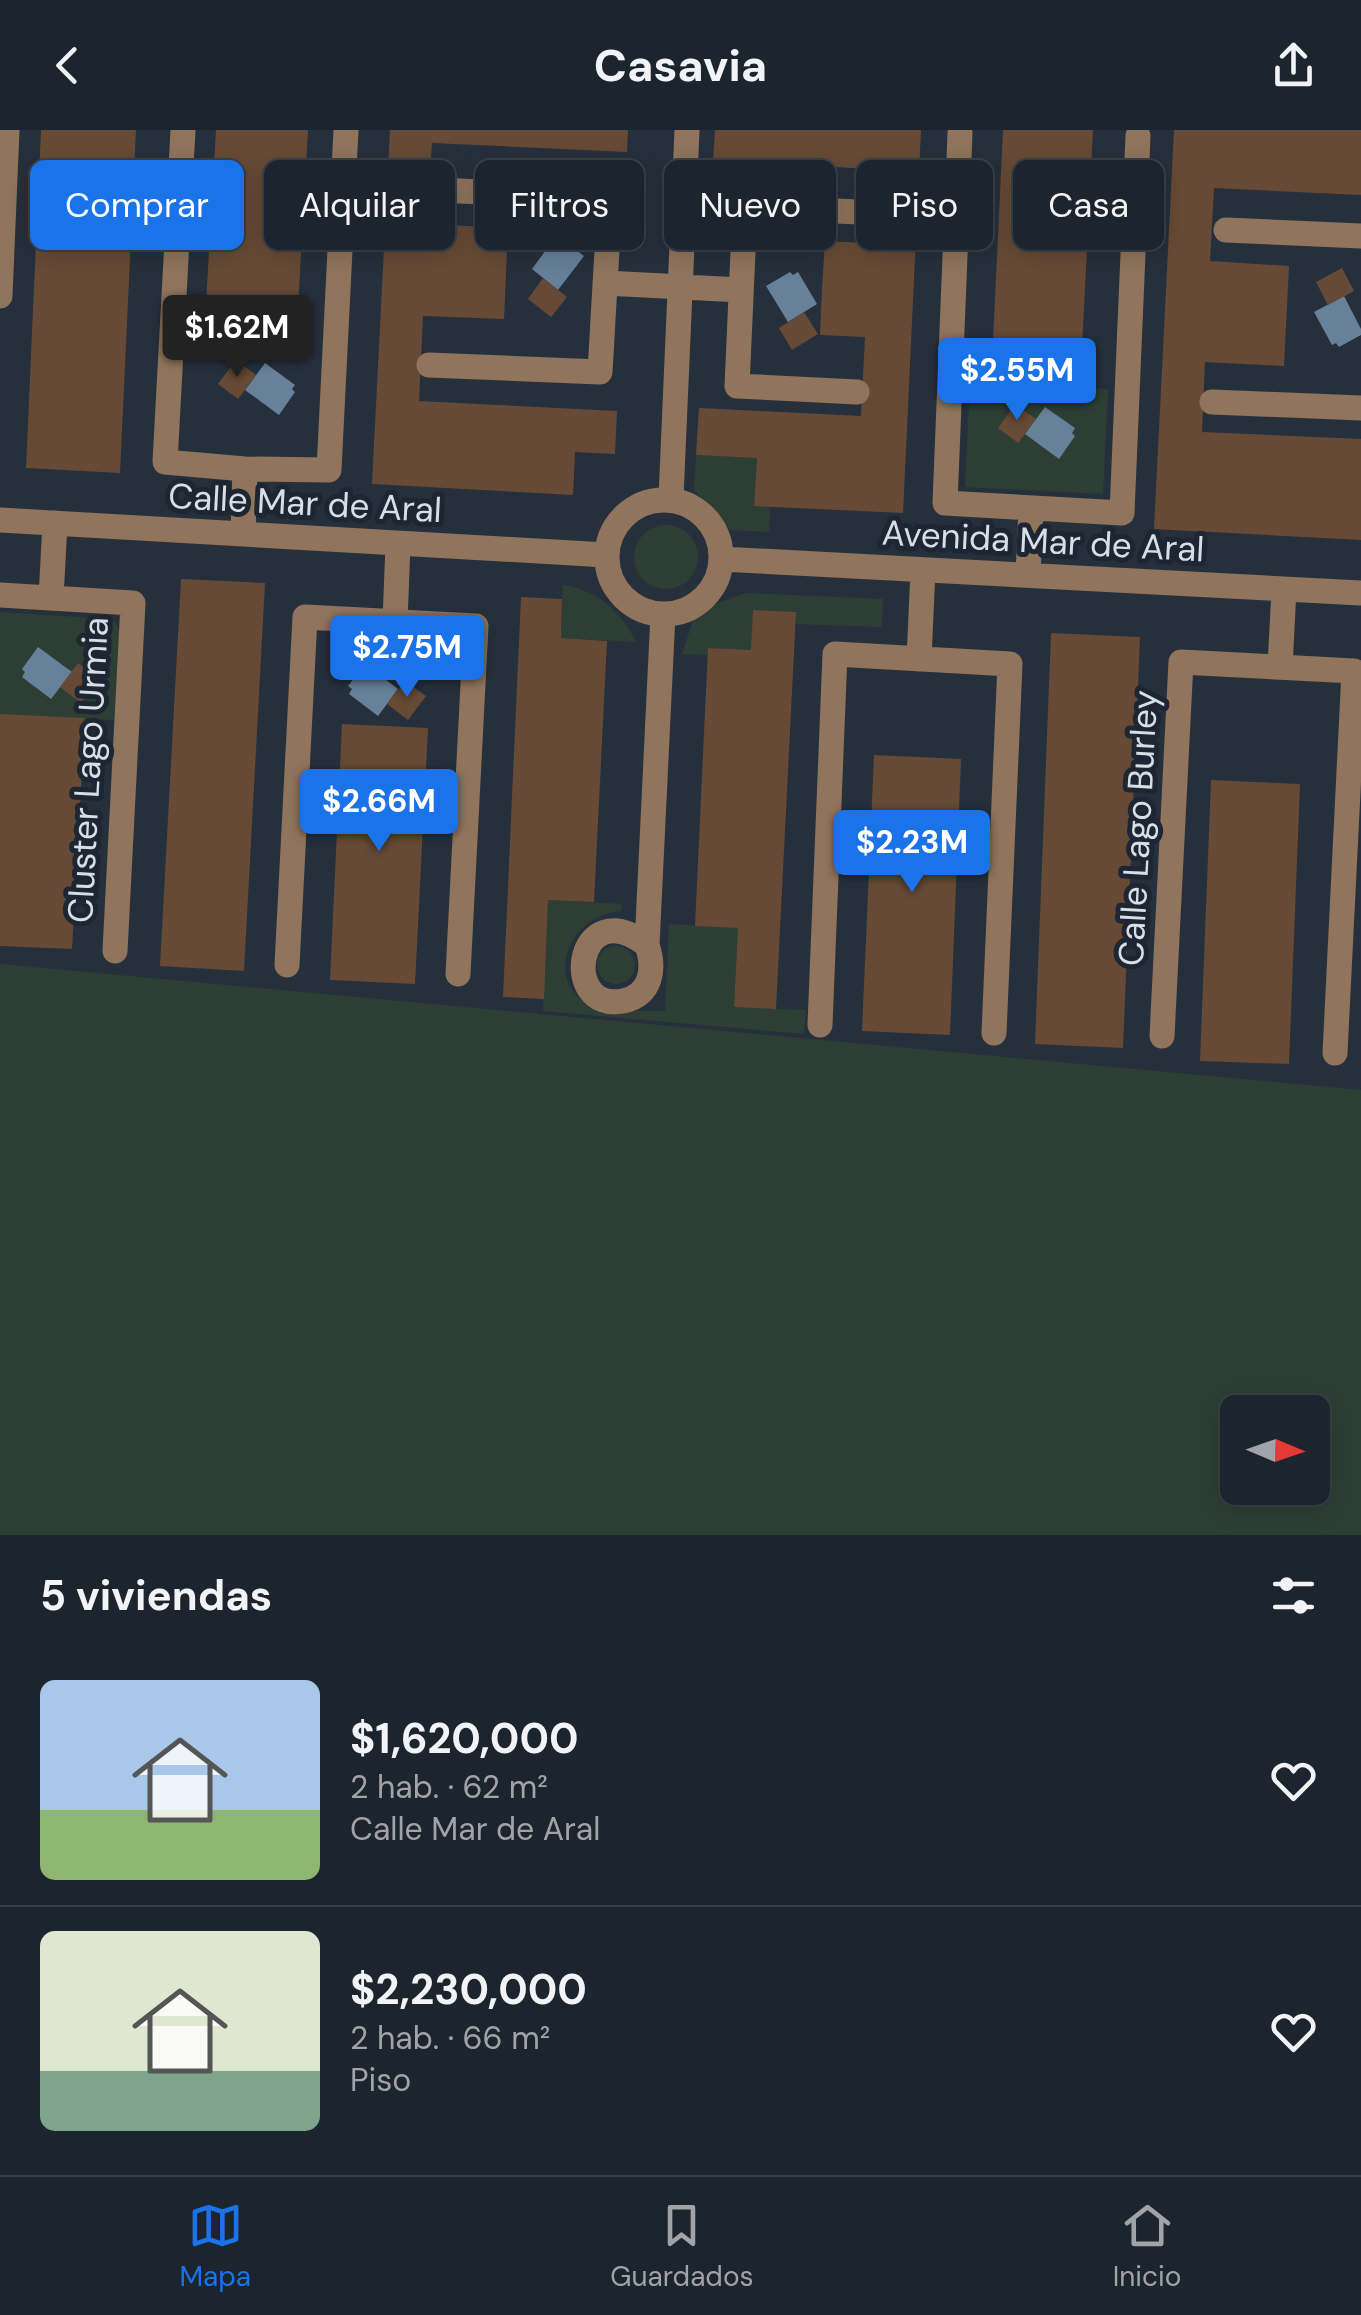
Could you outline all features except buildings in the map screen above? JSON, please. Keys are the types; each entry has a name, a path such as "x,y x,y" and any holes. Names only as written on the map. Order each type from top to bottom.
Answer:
{"street":[{"path":"0,296 7,130"},
{"path":"183,130 165,462 246,469 329,470 346,130"},
{"path":"671,498 688,130"},
{"path":"960,134 945,503 1122,512 1138,136"},
{"path":"429,365 600,372 610,198 455,191"},
{"path":"856,212 736,206 741,290 725,386 857,392"},
{"path":"1226,230 1361,236"},
{"path":"605,283 741,290"},
{"path":"1212,402 1361,408"},
{"path":"243,534 246,469"},
{"path":"671,498 700,512 712,526 722,559 718,576 698,605 663,614 642,610 622,598 610,578 606,555 610,537 633,509 671,498"},
{"path":"1028,576 1031,508"},
{"name":"Calle Mar de Aral","path":"0,520 606,555"},
{"path":"51,598 55,523"},
{"path":"394,622 398,544"},
{"name":"Avenida Mar de Aral","path":"722,559 1361,594"},
{"path":"919,659 923,570"},
{"path":"1280,667 1284,590"},
{"name":"Cluster Lago Urmia","path":"0,596 133,603 115,950"},
{"path":"647,945 663,614"},
{"path":"287,965 305,617 476,626 458,974"},
{"path":"820,1025 836,654 1010,664 994,1033"},
{"name":"Calle Lago Burley","path":"1162,1036 1182,662 1354,671 1351,928 1335,1054"}],"green space":[{"path":"970,382 1108,389 1103,494 965,487"},
{"path":"696,455 757,458 754,505 770,507 769,532 731,530 694,490"},
{"path":"666,525 689,534 698,557 689,580 666,589 643,580 634,557 643,534"},
{"path":"563,585 587,592 607,604 636,642 561,638"},
{"path":"746,593 883,599 882,627 796,624 795,612 751,650 709,648 708,655 682,654 696,611"},
{"path":"0,612 108,619 116,623 119,632 114,720 0,714"},
{"path":"548,900 622,904 621,911 588,924 568,949 567,979 574,993 588,1004 614,1010 665,1011 669,924 738,928 734,1007 806,1010 804,1034 543,1011"},
{"path":"616,946 630,951 635,965 630,979 616,984 602,979 597,965 602,951"},
{"path":"0,964 1361,1090 1361,1535 0,1535"}],"water":[{"path":"546,250 576,250 584,256 558,290 532,269"},
{"path":"790,272 798,272 817,304 788,322 766,286"},
{"path":"1344,296 1361,335 1339,347 1336,343 1332,345 1314,312"},
{"path":"265,363 295,385 295,392 279,415 245,390"},
{"path":"1045,407 1075,428 1075,436 1059,459 1025,434"},
{"path":"38,647 72,672 51,699 22,677 22,669"},
{"path":"365,664 398,689 378,716 349,694 352,689 348,686"}]}
